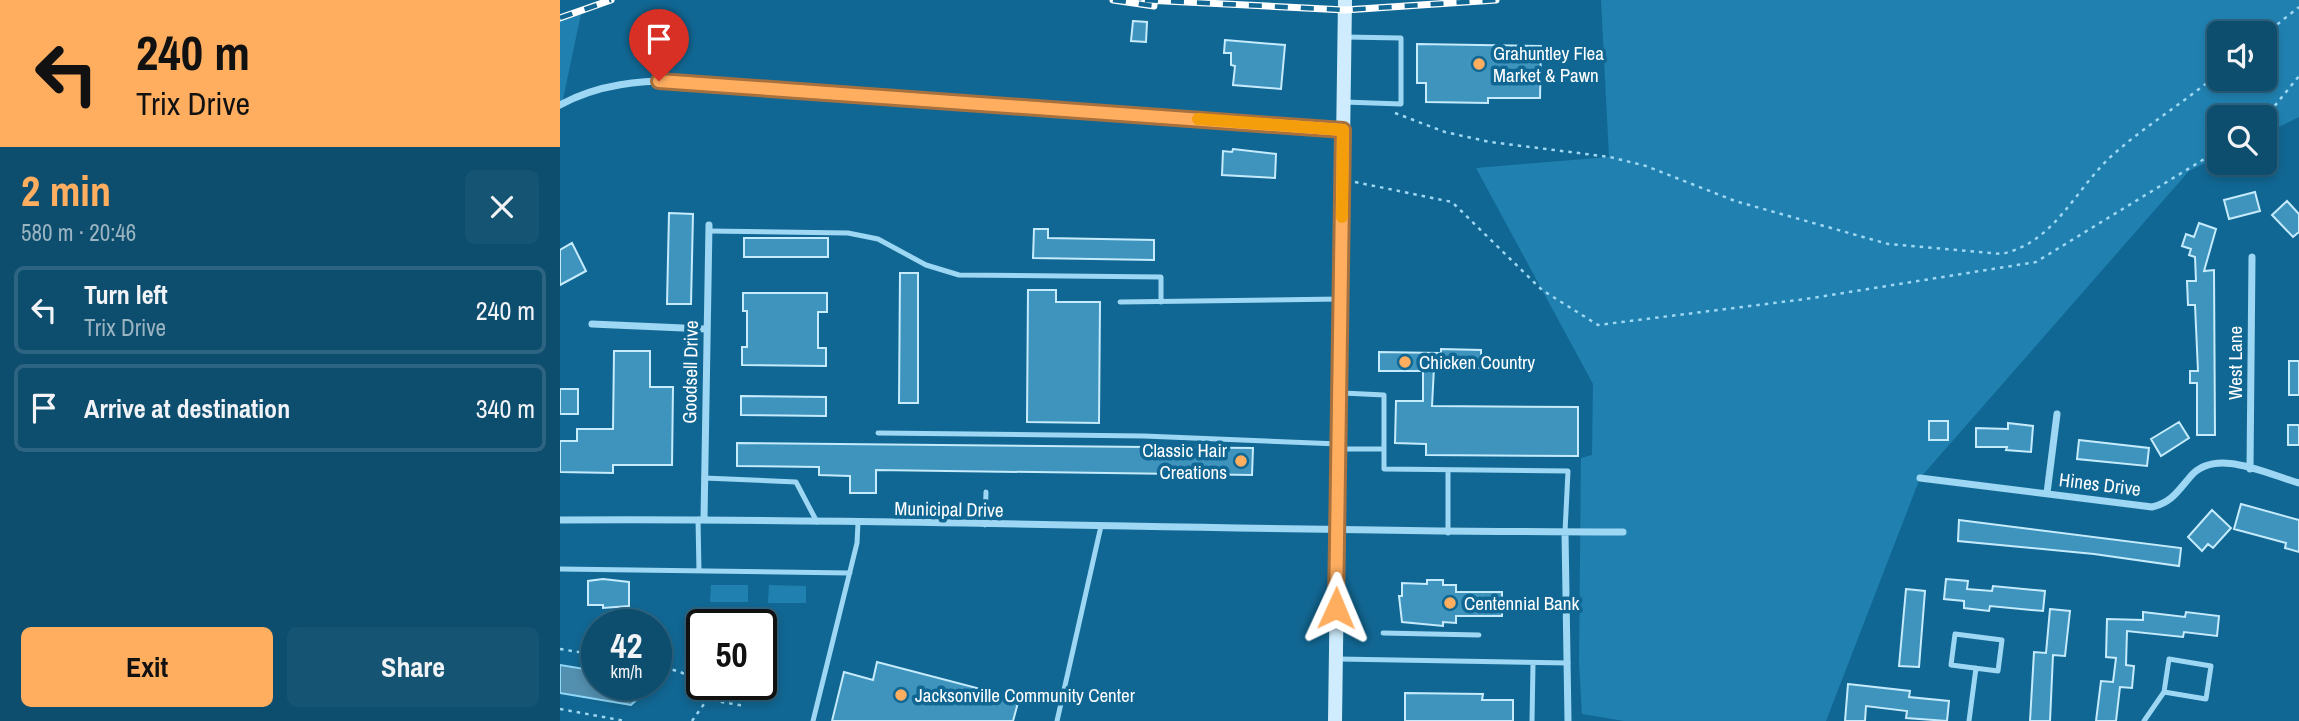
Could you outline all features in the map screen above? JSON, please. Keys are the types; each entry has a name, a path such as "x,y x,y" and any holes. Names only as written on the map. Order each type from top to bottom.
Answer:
{"main road":[{"path":"1335,721 1345,5"}],"street":[{"path":"560,105 604,87 684,81 1343,130"},
{"name":"Goodsell Drive","path":"701,519 709,228"},
{"name":"West Lane","path":"2250,468 2252,257"},
{"path":"592,324 706,329"},
{"path":"2048,493 2057,414"},
{"name":"Hines Drive","path":"1920,478 2152,507 2176,496 2198,468 2222,463 2250,468 2299,483"},
{"name":"Municipal Drive","path":"560,520 701,519 1338,532 1623,532"},
{"path":"1565,532 1568,721"}],"lane":[{"path":"1344,102 1401,104 1401,38 1345,37"},
{"path":"709,228 848,233 878,239 926,265 959,275 1161,277 1161,302"},
{"path":"1120,302 1341,299"},
{"path":"1339,392 1384,395 1384,469 1568,471 1565,532"},
{"path":"878,433 1158,437 1384,449"},
{"path":"1448,470 1448,533"},
{"path":"704,478 796,482 817,522"},
{"path":"985,525 986,492"},
{"path":"699,571 701,519"},
{"path":"813,721 850,573 858,523"},
{"path":"1057,721 1101,526"},
{"path":"560,569 850,573"},
{"path":"1383,633 1479,635"},
{"path":"1955,634 2002,640 1998,671 1976,668 1951,665 1955,634"},
{"path":"1335,659 1568,663"},
{"path":"2144,721 2164,692 2169,659 2211,666 2206,698 2164,692"},
{"path":"1532,721 1533,664"},
{"path":"1969,721 1976,668"}],"path":[{"path":"2277,24 2299,6"},
{"path":"2275,105 2299,76"},
{"path":"1387,110 1445,132 1490,142 1609,157 1646,166 1735,201 1888,244 2001,254 2016,251 2055,224 2098,168 2207,82"},
{"path":"1342,179 1452,202 1542,290 1598,325 1806,299 2036,262 2207,157"},
{"path":"560,649 581,652"},
{"path":"692,721 701,711 704,700"},
{"path":"710,700 745,706"},
{"path":"560,709 625,721"}],"shaded area":[{"path":"1601,0 2299,0 2299,117 2277,128 2277,105 2207,105 2207,162 2189,171 1920,478 1826,721 1624,721 1582,714 1579,662 1581,458 1592,455 1593,384 1476,168 1609,157"},
{"path":"582,9 562,104 560,105 560,18"},
{"path":"711,585 748,585 748,602 710,602"},
{"path":"769,585 806,586 806,603 768,603"},
{"path":"560,665 581,668 581,697 560,693"},
{"path":"601,700 636,700 631,705"}],"building":[{"path":"1133,21 1147,22 1146,42 1131,41"},
{"path":"1225,40 1285,45 1281,89 1233,85 1235,66 1231,65 1231,53 1224,53"},
{"name":"Grahuntley Flea Market & Pawn","path":"1417,44 1541,46 1540,98 1488,98 1488,103 1426,102 1426,83 1417,83"},
{"path":"1233,149 1276,154 1275,178 1222,175 1223,151 1232,152"},
{"path":"2255,192 2260,211 2229,219 2224,200"},
{"path":"2287,201 2299,214 2299,232 2293,237 2272,215"},
{"path":"669,213 693,214 691,304 667,304"},
{"path":"2199,223 2216,229 2204,271 2214,270 2215,435 2197,435 2197,383 2190,383 2190,371 2198,371 2195,305 2188,305 2187,281 2196,281 2195,257 2189,255 2191,249 2182,246 2186,234 2194,237"},
{"path":"1034,229 1048,229 1048,238 1154,240 1154,260 1033,258"},
{"path":"744,238 828,238 828,257 744,257"},
{"path":"572,243 586,271 560,285 560,250"},
{"path":"900,273 918,273 918,403 899,403"},
{"path":"1028,290 1056,290 1056,302 1100,302 1099,423 1027,422"},
{"path":"743,293 827,293 827,312 818,312 818,348 826,348 826,366 742,365 742,347 747,347 747,311 743,311"},
{"path":"1441,349 1481,350 1481,368 1434,367 1432,406 1578,407 1578,456 1426,455 1426,444 1395,443 1396,401 1423,401 1423,371 1379,371 1379,352 1441,353"},
{"path":"614,351 650,351 650,387 673,387 672,465 613,465 613,473 560,472 560,441 577,441 577,429 613,429"},
{"path":"2289,361 2299,361 2299,395 2289,395"},
{"path":"560,389 578,389 578,414 560,414"},
{"path":"741,396 826,397 826,416 741,415"},
{"path":"1929,421 1948,421 1948,440 1929,440"},
{"path":"2179,422 2189,438 2161,456 2151,439"},
{"path":"2008,423 2033,426 2031,452 2006,450 2007,447 1976,447 1976,428 2008,429"},
{"path":"2288,425 2299,425 2299,445 2288,445"},
{"path":"2079,440 2149,448 2147,466 2077,459"},
{"path":"737,443 1253,448 1252,475 876,470 876,493 850,493 850,476 819,475 819,467 737,466"},
{"path":"2241,504 2299,520 2299,552 2285,548 2286,543 2234,529"},
{"path":"2212,510 2231,528 2213,548 2208,544 2202,551 2188,537"},
{"path":"1959,520 2181,548 2179,566 2094,554 1958,541"},
{"path":"603,579 629,582 629,606 603,608 603,605 588,605 588,581"},
{"path":"1946,579 1968,581 1967,589 1992,591 1993,586 2045,591 2043,611 1990,606 1989,611 1964,608 1964,601 1944,599"},
{"name":"Centennial Bank","path":"1427,580 1443,580 1443,585 1456,585 1456,592 1502,592 1502,616 1456,616 1456,623 1443,622 1443,626 1402,622 1399,596 1402,596 1402,583 1427,584"},
{"path":"1906,589 1925,591 1919,667 1899,666"},
{"path":"2050,609 2070,611 2065,656 2053,655 2050,721 2030,721 2034,652 2046,653"},
{"path":"2143,612 2185,617 2186,612 2219,616 2217,636 2184,632 2183,637 2127,631 2126,665 2134,666 2132,688 2120,687 2116,721 2096,721 2101,681 2113,682 2116,658 2106,657 2107,619 2143,620"},
{"name":"Jacksonville Community Center","path":"877,662 1019,699 1013,721 832,721 844,672 873,680"},
{"path":"1848,684 1910,691 1909,697 1949,701 1947,721 1906,718 1907,711 1866,706 1865,721 1845,721"},
{"path":"1405,693 1483,694 1482,700 1513,700 1513,721 1405,721"}],"railway":[{"path":"560,18 611,0"},
{"path":"1113,0 1154,6"},
{"path":"1145,0 1345,10 1496,0"}],"slow traffic":[{"path":"1198,119 1343,130 1342,217"}],"place":[{"name":"Grahuntley Flea Market & Pawn","path":"1479,64"},
{"name":"Chicken Country","path":"1405,362"},
{"name":"Classic Hair Creations","path":"1241,461"},
{"name":"Centennial Bank","path":"1450,603"},
{"name":"Jacksonville Community Center","path":"901,695"}],"route":[{"path":"659,81 1343,130 1336,608"}]}
